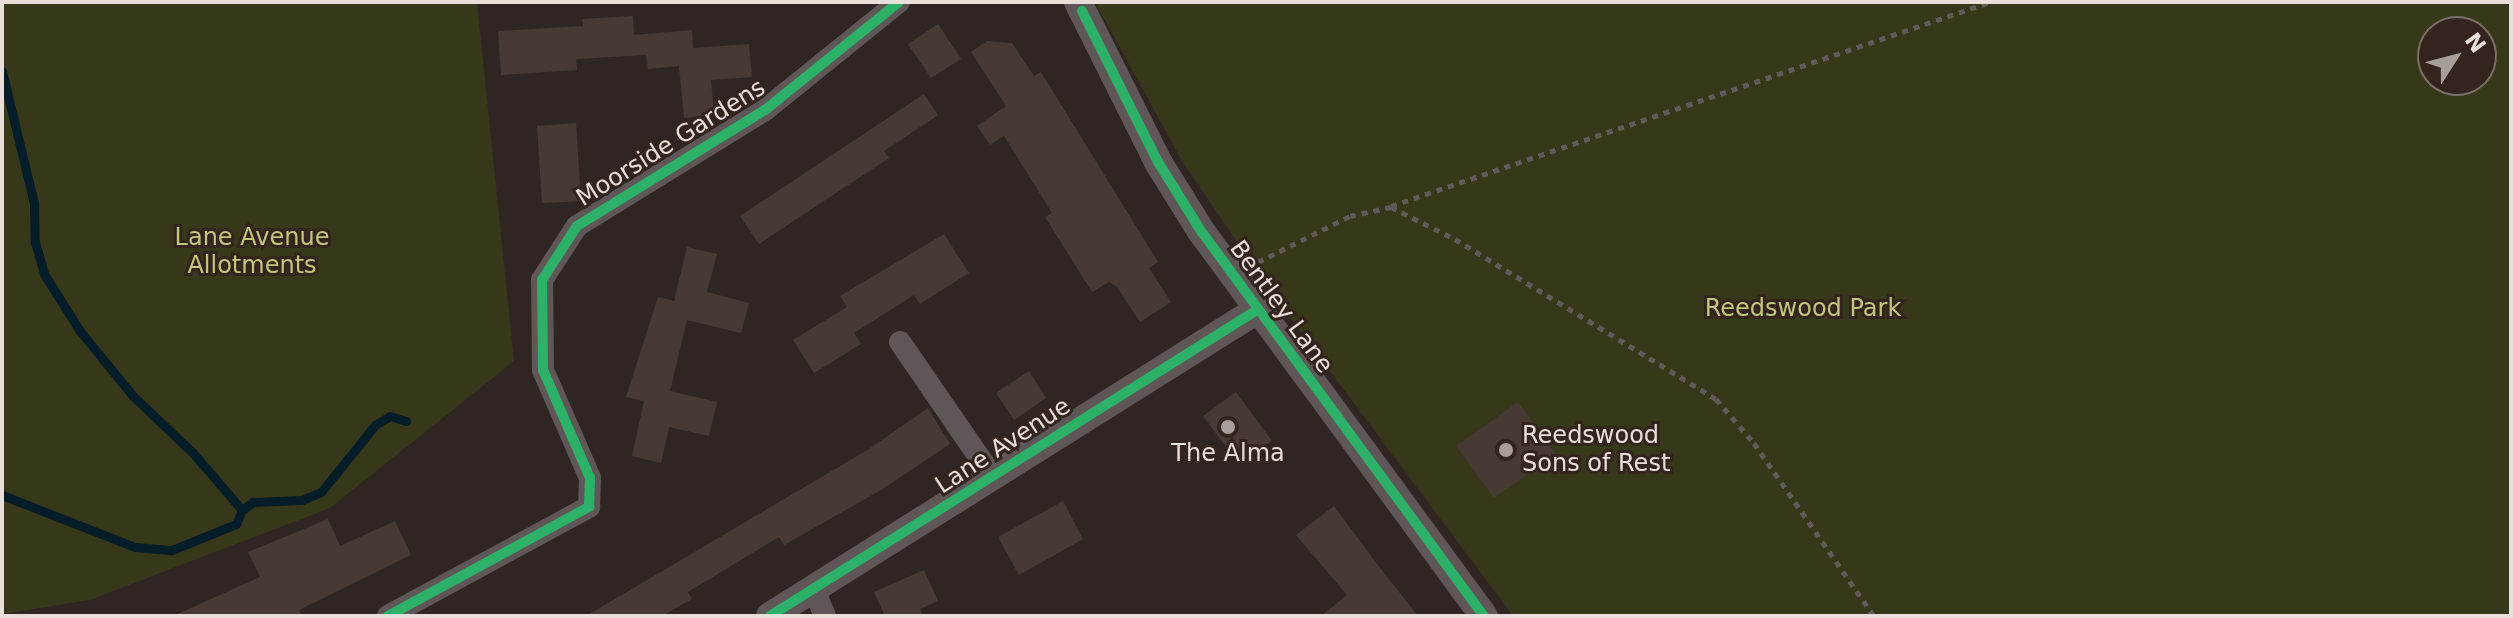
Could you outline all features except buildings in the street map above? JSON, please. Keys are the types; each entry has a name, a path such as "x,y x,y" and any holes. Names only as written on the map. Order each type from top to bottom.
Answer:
{"street":[{"name":"Moorside Gardens","path":"388,616 589,507 590,478 543,370 542,280 577,226 765,110 899,2"},
{"name":"Bentley Lane","path":"1078,2 1158,162 1232,274 1484,616"},
{"name":"Lane Avenue","path":"770,616 1257,310"},
{"path":"900,342 992,476"},
{"path":"814,590 825,616"}],"path":[{"path":"1232,274 1350,216 1391,207 1990,2"},
{"path":"1391,207 1455,239 1716,399 1754,443 1874,616"}],"green space":[{"name":"Lane Avenue Allotments","path":"477,2 514,361 330,508 90,600 2,614 2,4"},
{"name":"Reedswood Park","path":"1095,2 2511,2 2511,616 1513,616 1276,299 1182,161"}],"waterway":[{"path":"2,71 34,203 35,242 44,274 80,331 133,396 193,453 242,510"},
{"path":"2,495 135,547 172,550 236,524 242,510 253,502 302,500 321,492 375,425 390,416 406,421"}],"cycle path":[{"path":"388,616 589,507 590,478 543,370 542,280 577,226 765,110 899,2"},
{"path":"1082,11 1158,162 1201,231 1484,616"},
{"path":"770,616 1257,310"}],"place":[{"name":"The Alma","path":"1228,427"},
{"name":"Reedswood Sons of Rest","path":"1506,450"}]}
